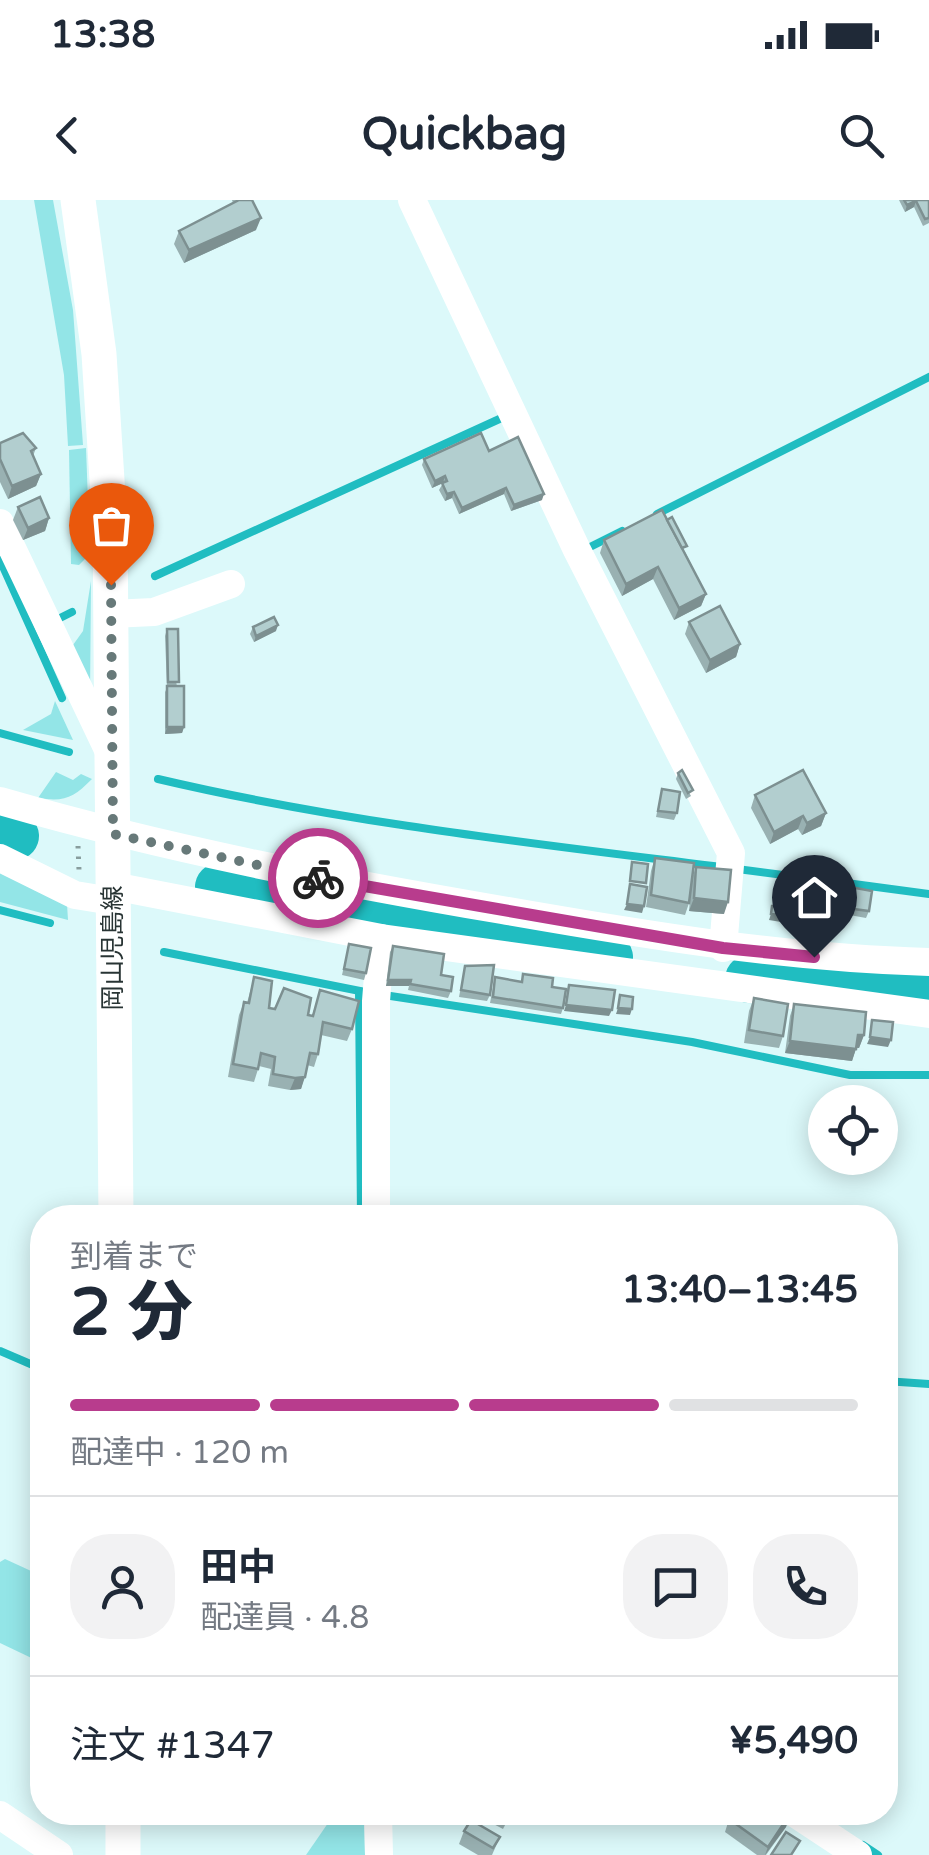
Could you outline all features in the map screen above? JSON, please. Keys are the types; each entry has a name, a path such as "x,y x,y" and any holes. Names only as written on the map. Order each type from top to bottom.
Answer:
{"main road":[{"name":"岡山児島線","path":"78,200 100,354 111,614 113,834 102,890 115,1205"},
{"path":"123,1825 123,1855"}],"street":[{"path":"412,200 732,870 723,948"},
{"path":"0,522 112,758"},
{"path":"111,614 154,612 231,584"},
{"path":"0,801 113,834 340,883 723,948 929,962"},
{"path":"0,858 75,895 102,890 381,938 929,1014"},
{"path":"376,1205 376,994 381,938"},
{"path":"0,1815 59,1855"},
{"path":"378,1825 379,1855"},
{"path":"813,1825 858,1855"}],"path":[{"path":"78,841 102,890"}],"shaded area":[{"path":"34,200 53,200 73,310 83,445 68,446 64,375"},
{"path":"86,448 90,554 79,565 71,564 69,450"},
{"path":"91,581 90,699 68,652 83,631"},
{"path":"55,701 73,740 23,730 51,714"},
{"path":"56,772 73,780 81,774 92,779 68,797 38,798"},
{"path":"0,868 67,904 68,920 0,902"},
{"path":"5,1559 30,1570 30,1657 0,1643 0,1562"},
{"path":"327,1825 364,1825 365,1855 306,1855"}],"building":[{"path":"239,200 252,200 261,218 189,250 179,231"},
{"path":"904,200 929,200 929,218 925,219 916,201 907,205"},
{"path":"23,433 36,448 31,451 41,474 12,486 0,459 0,443"},
{"path":"481,433 489,451 518,437 544,494 514,505 506,488 462,508 454,492 447,494 442,483 447,481 445,476 435,481 424,459"},
{"path":"40,497 49,518 28,528 18,507"},
{"path":"662,510 706,594 679,608 658,567 626,584 604,540"},
{"path":"672,517 687,546 682,548 667,520"},
{"path":"720,606 740,644 710,660 689,622"},
{"path":"274,617 278,625 256,636 253,627"},
{"path":"167,629 178,629 179,682 168,682"},
{"path":"167,686 184,686 184,727 167,727"},
{"path":"682,770 693,790 688,793 678,773"},
{"path":"803,770 826,813 807,823 803,816 774,832 755,795"},
{"path":"662,789 680,792 677,813 658,811"},
{"path":"655,858 694,863 689,903 651,895"},
{"path":"632,862 648,864 646,883 630,881"},
{"path":"696,867 731,870 728,902 694,898"},
{"path":"813,871 848,878 844,902 820,898 821,892 810,890"},
{"path":"630,884 647,887 644,906 627,904"},
{"path":"850,887 872,891 869,911 846,908"},
{"path":"772,906 791,908 789,916 771,914"},
{"path":"349,944 371,948 366,973 344,969"},
{"path":"393,946 444,954 441,975 453,977 451,991 410,984 411,980 388,980"},
{"path":"494,965 490,995 461,990 465,966"},
{"path":"523,974 553,978 552,987 566,989 563,1008 493,997 495,977 522,982"},
{"path":"254,977 272,981 269,1008 275,1009 284,988 311,998 308,1015 313,1016 320,990 359,1001 352,1029 323,1022 318,1054 310,1053 305,1077 273,1074 275,1057 261,1053 258,1069 233,1064 244,1002 249,1003"},
{"path":"569,985 615,990 612,1010 566,1005"},
{"path":"620,995 633,997 632,1009 618,1008"},
{"path":"754,998 788,1004 783,1036 749,1030"},
{"path":"794,1004 866,1012 864,1035 858,1035 856,1049 790,1041"},
{"path":"872,1020 893,1022 891,1040 870,1037"},
{"path":"468,1825 480,1825 500,1837 493,1848 464,1831"},
{"path":"737,1825 783,1825 768,1847"},
{"path":"786,1832 800,1841 791,1855 771,1855"}],"waterway":[{"path":"657,514 929,377"},
{"path":"155,576 506,416"},
{"path":"586,549 622,531"},
{"path":"0,560 62,698"},
{"path":"54,621 72,612"},
{"path":"0,733 69,752"},
{"path":"158,779 405,825 821,880"},
{"path":"0,831 15,836"},
{"path":"839,882 929,894"},
{"path":"219,887 609,957"},
{"path":"0,910 50,923"},
{"path":"164,952 370,993"},
{"path":"749,979 929,989"},
{"path":"359,991 361,1205"},
{"path":"384,995 692,1042 850,1075 929,1075"},
{"path":"0,1351 30,1364"},
{"path":"898,1382 929,1384"},
{"path":"863,1845 878,1855"}],"way so far":[{"path":"111,585 113,834 318,878"}],"route":[{"path":"318,878 723,948 814,957"}]}
